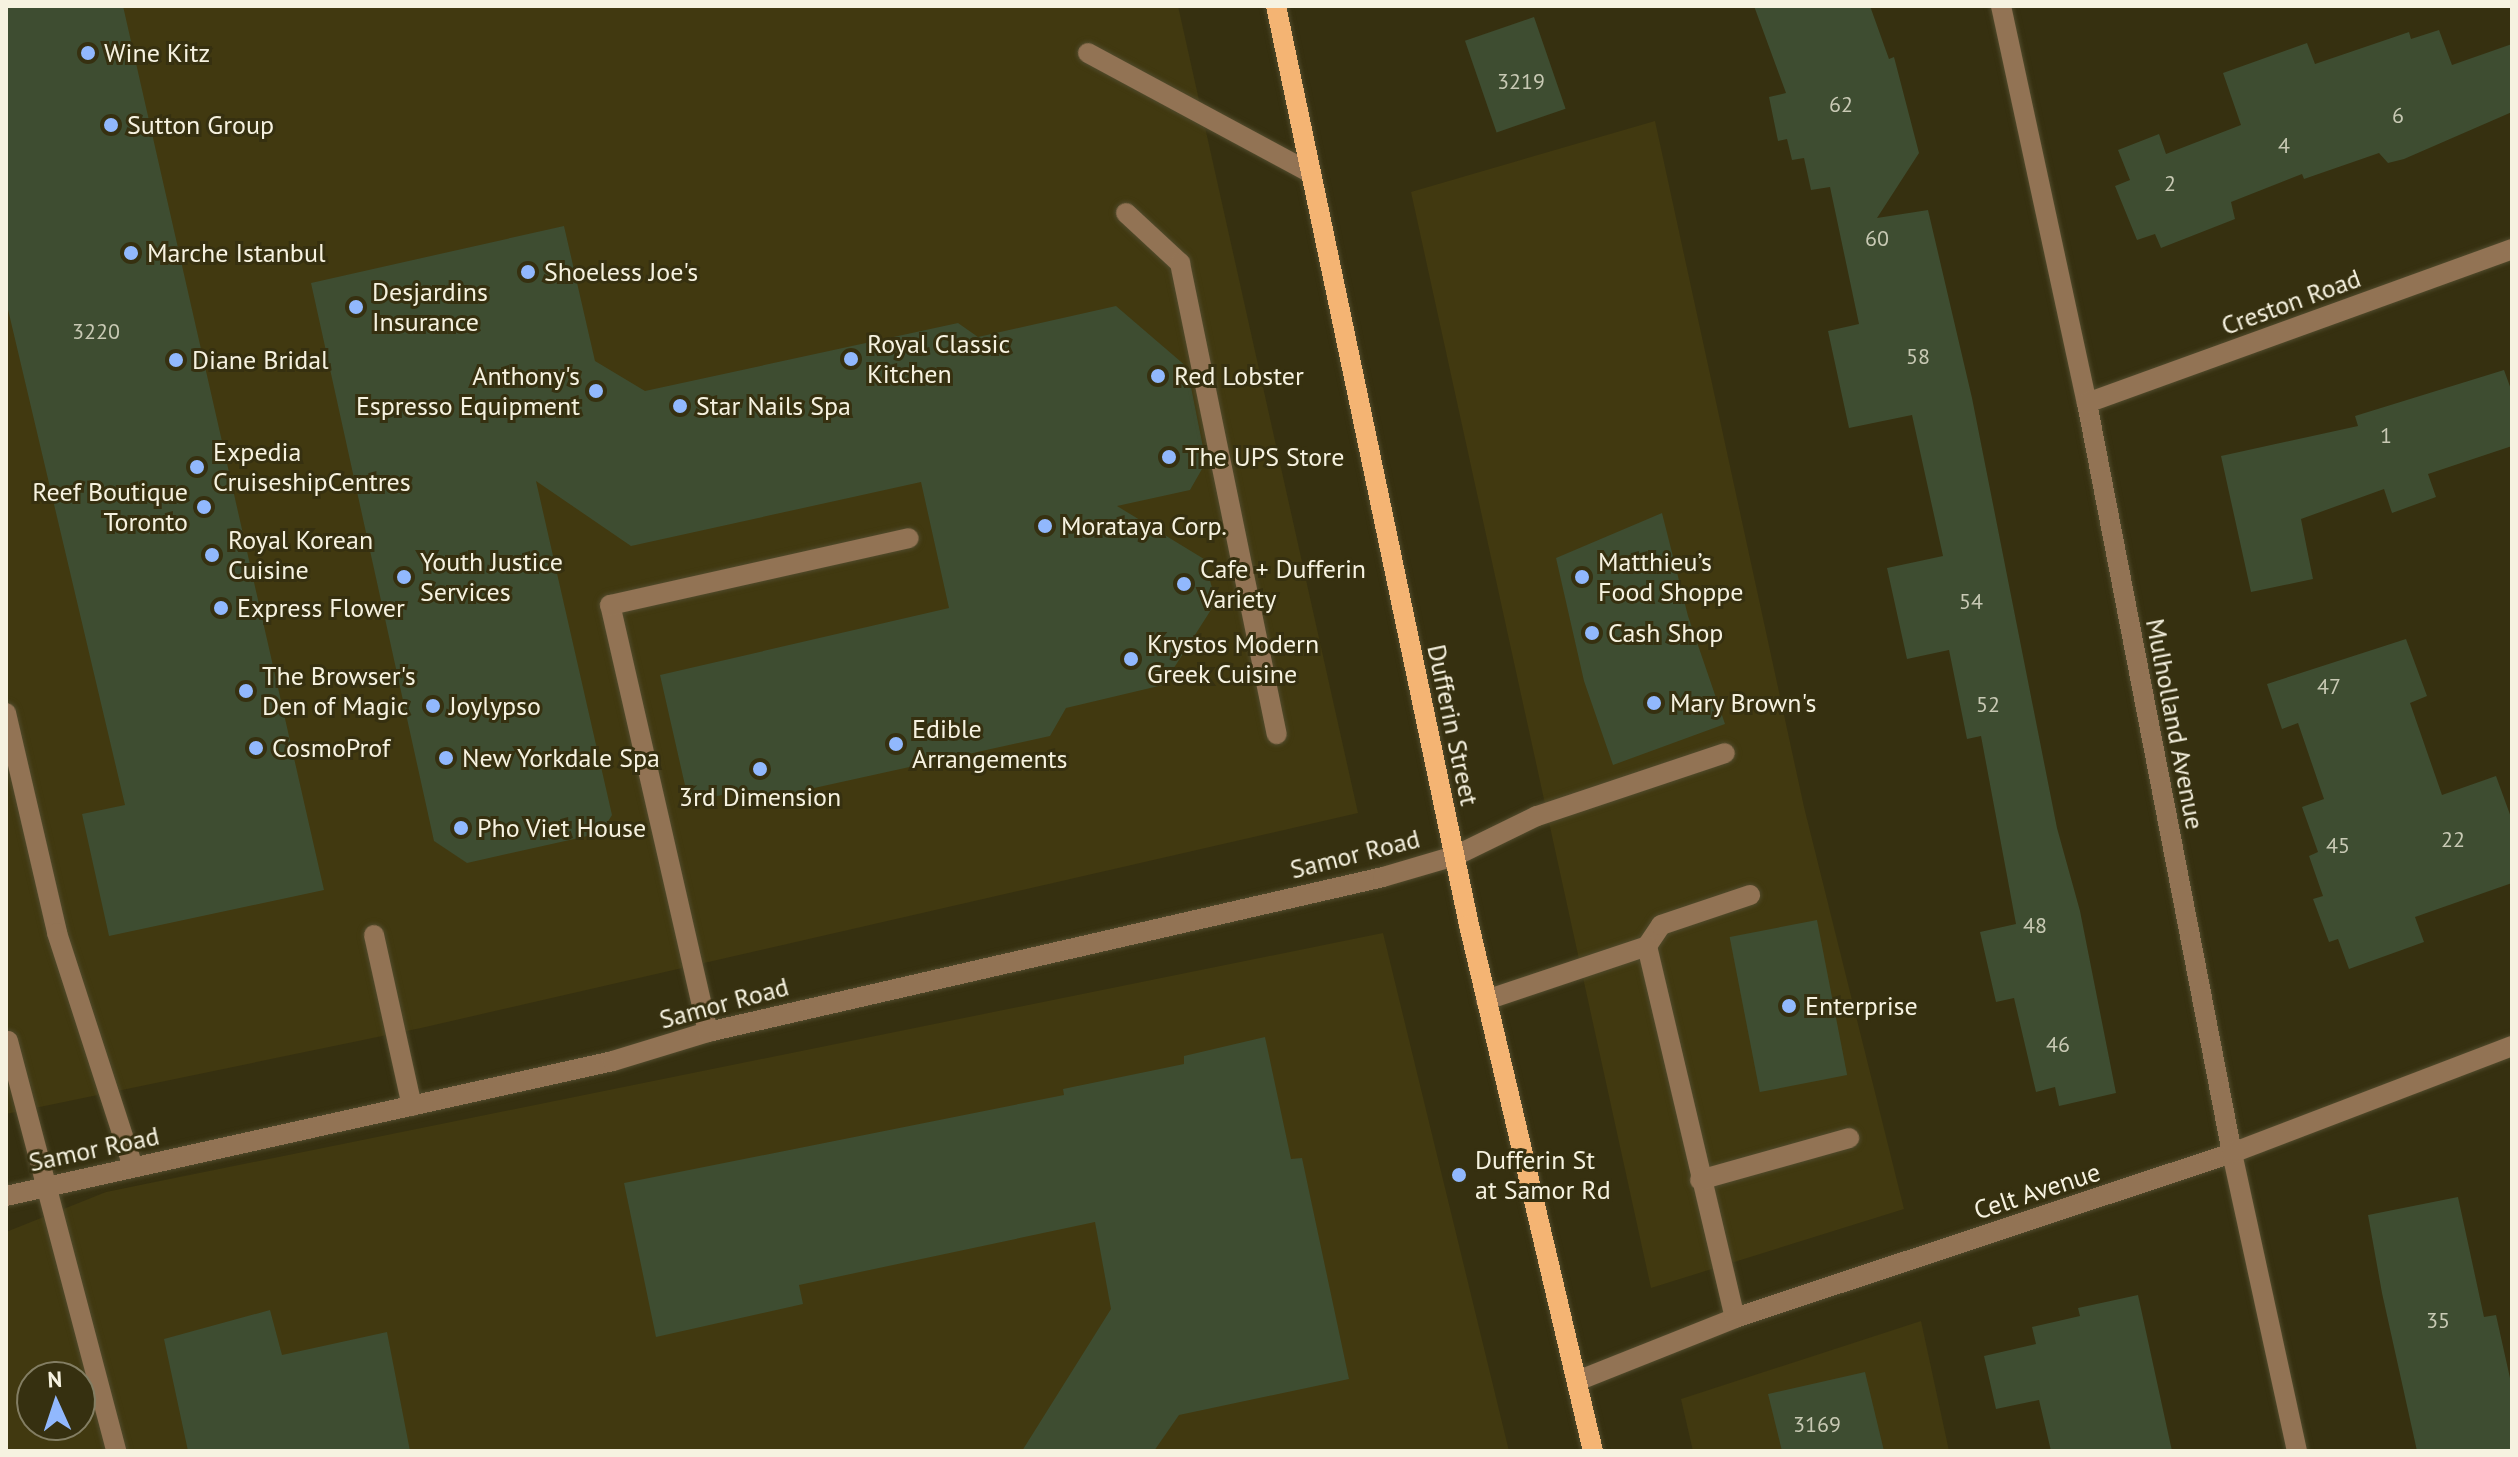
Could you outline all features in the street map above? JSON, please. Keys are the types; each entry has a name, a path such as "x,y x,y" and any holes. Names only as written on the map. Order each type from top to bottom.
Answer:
{"main road":[{"name":"Dufferin Street","path":"1276,6 1486,1000 1593,1451"}],"street":[{"name":"Mulholland Avenue","path":"2001,6 2087,403 2232,1153 2297,1451"},
{"path":"1088,53 1311,173"},
{"path":"1126,213 1180,263 1277,734"},
{"name":"Creston Road","path":"2087,403 2512,249"},
{"path":"708,1032 610,605 909,538"},
{"path":"6,713 57,933 133,1167"},
{"name":"Samor Road","path":"6,1196 613,1061 708,1032 1383,877 1455,856 1537,816 1725,753"},
{"path":"1486,1000 1647,946 1661,925 1750,895"},
{"path":"374,935 412,1106"},
{"path":"1647,946 1735,1318"},
{"path":"8,1041 116,1451"},
{"name":"Celt Avenue","path":"1577,1381 1735,1318 2232,1153 2512,1046"},
{"path":"1700,1180 1849,1138"}],"shaded area":[{"path":"6,6 1178,6 1358,813 421,1028 6,1114"},
{"path":"1655,121 1804,807 1904,1209 1651,1288 1411,192"},
{"path":"1383,933 1509,1451 6,1451 6,1232 106,1192"},
{"path":"1921,1321 1949,1451 1693,1451 1681,1399"}],"building":[{"path":"6,6 123,6 324,890 109,936 82,814 125,805 6,301"},
{"path":"1754,6 1870,6 1889,59 1894,57 1919,153 1877,218 1928,210 1972,398 2057,828 2080,911 2116,1093 2059,1106 2055,1087 2036,1092 2014,998 1996,1002 1980,932 2016,924 1981,736 1967,739 1949,650 1907,659 1887,568 1943,556 1912,415 1849,428 1828,331 1859,324 1830,187 1811,190 1804,158 1792,160 1787,139 1778,141 1769,97 1786,93"},
{"path":"1534,17 1566,109 1497,132 1465,41"},
{"path":"2439,30 2452,65 2512,44 2512,112 2404,159 2388,163 2379,153 2304,179 2302,174 2231,202 2235,219 2161,248 2155,234 2137,240 2115,186 2130,180 2118,150 2159,134 2166,154 2241,125 2223,73 2307,43 2315,64 2409,32 2411,39"},
{"path":"564,226 595,361 645,391 958,323 978,337 1116,306 1187,367 1206,462 1190,490 1117,506 1204,559 1216,602 1163,685 1066,708 1050,736 751,802 734,792 689,803 660,675 949,608 921,482 631,546 536,481 612,815 601,833 467,863 434,841 311,283"},
{"path":"2504,370 2512,392 2512,446 2428,474 2436,497 2392,513 2384,489 2301,519 2313,579 2251,592 2221,456 2358,426 2355,416"},
{"path":"1662,513 1688,616 1725,724 1613,765 1584,681 1556,558"},
{"path":"2406,639 2427,696 2410,703 2442,795 2496,776 2512,820 2512,883 2415,917 2424,942 2349,969 2338,939 2329,942 2313,899 2323,896 2309,856 2318,852 2302,807 2324,799 2298,723 2282,729 2267,684"},
{"name":"Enterprise","path":"1817,920 1847,1075 1760,1092 1730,937"},
{"path":"1265,1037 1291,1159 1302,1158 1349,1379 1179,1415 1154,1451 1022,1451 1111,1309 1095,1222 799,1285 803,1304 656,1337 624,1183 1064,1095 1063,1089 1184,1064 1184,1056"},
{"path":"2458,1197 2484,1317 2496,1315 2512,1387 2512,1451 2417,1451 2382,1293 2368,1215"},
{"path":"2138,1295 2172,1451 2051,1451 2039,1400 1996,1409 1984,1356 2036,1344 2032,1327 2080,1316 2078,1308"},
{"path":"270,1310 282,1355 387,1332 410,1451 188,1451 164,1339"},
{"path":"1865,1372 1884,1451 1782,1451 1768,1394"}],"place":[{"name":"Wine Kitz","path":"88,53"},
{"name":"Sutton Group","path":"111,125"},
{"name":"Marche Istanbul","path":"131,253"},
{"name":"Shoeless Joe's","path":"528,272"},
{"name":"Desjardins Insurance","path":"356,307"},
{"name":"Royal Classic Kitchen","path":"851,359"},
{"name":"Diane Bridal","path":"176,360"},
{"name":"Red Lobster","path":"1158,376"},
{"name":"Anthony's Espresso Equipment","path":"596,391"},
{"name":"Star Nails Spa","path":"680,406"},
{"name":"The UPS Store","path":"1169,457"},
{"name":"Expedia CruiseshipCentres","path":"197,467"},
{"name":"Reef Boutique Toronto","path":"204,507"},
{"name":"Morataya Corp.","path":"1045,526"},
{"name":"Royal Korean Cuisine","path":"212,555"},
{"name":"Youth Justice Services","path":"404,577"},
{"name":"Matthieu’s Food Shoppe","path":"1582,577"},
{"name":"Cafe + Dufferin Variety","path":"1184,584"},
{"name":"Express Flower","path":"221,608"},
{"name":"Cash Shop","path":"1592,633"},
{"name":"Krystos Modern Greek Cuisine","path":"1131,659"},
{"name":"The Browser's Den of Magic","path":"246,691"},
{"name":"Mary Brown's","path":"1654,703"},
{"name":"Joylypso","path":"433,706"},
{"name":"Edible Arrangements","path":"896,744"},
{"name":"CosmoProf","path":"256,748"},
{"name":"New Yorkdale Spa","path":"446,758"},
{"name":"3rd Dimension","path":"760,769"},
{"name":"Pho Viet House","path":"461,828"},
{"name":"Enterprise","path":"1789,1006"},
{"name":"Dufferin St at Samor Rd","path":"1459,1175"}]}
